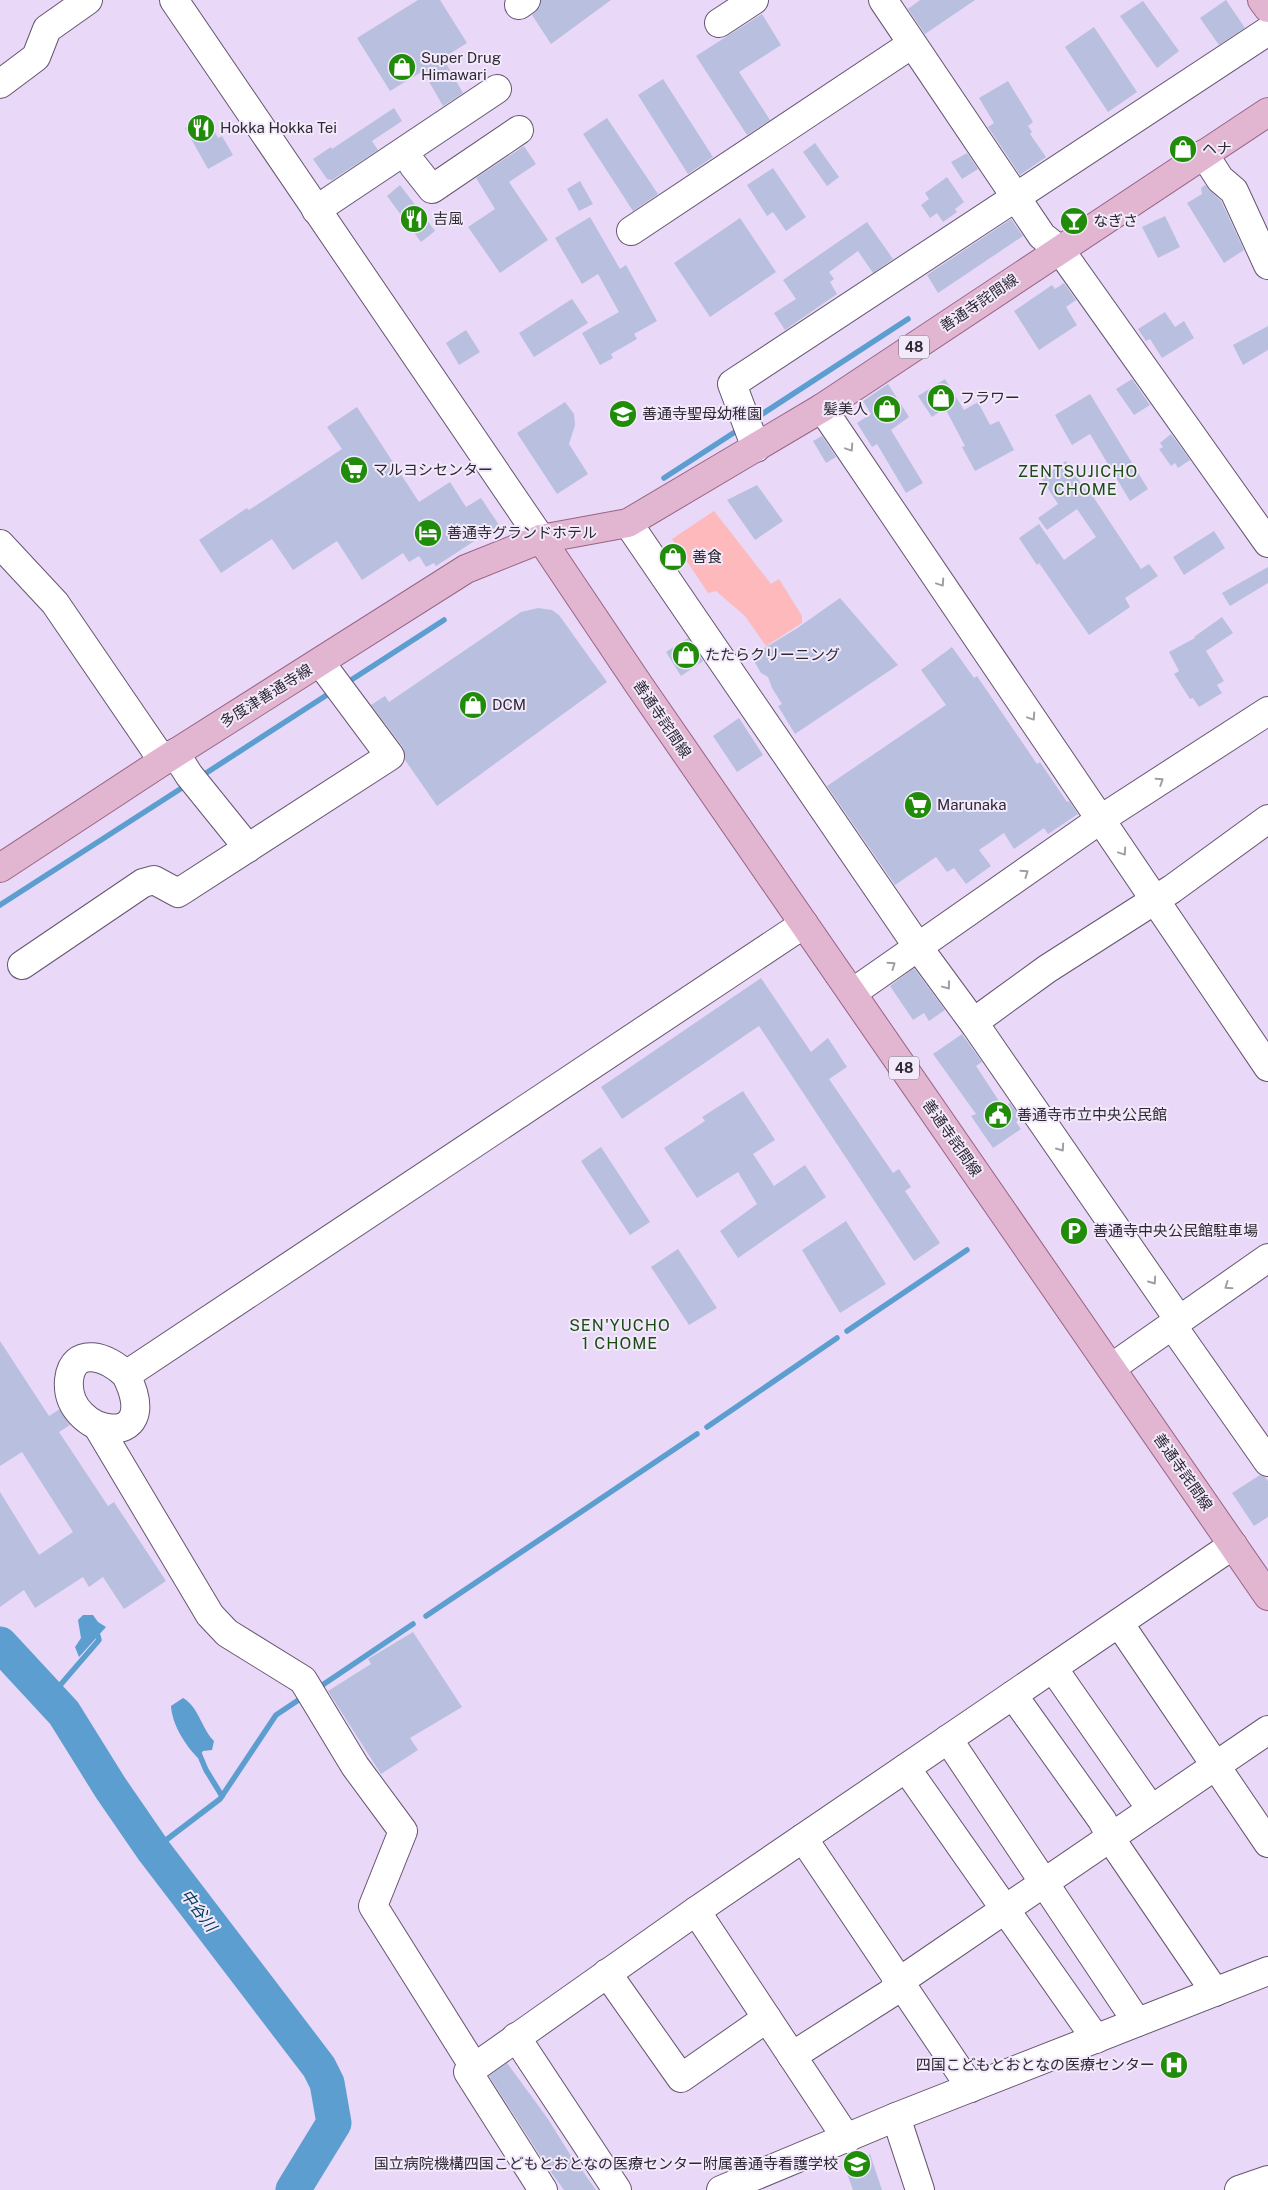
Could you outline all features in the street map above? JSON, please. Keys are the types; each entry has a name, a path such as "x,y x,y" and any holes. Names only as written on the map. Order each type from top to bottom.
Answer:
{"main road":[{"path":"1262,0 1268,8"},
{"name":"善通寺詫間線","path":"1268,112 822,408 756,448 628,523 541,539 1268,1596"},
{"name":"多度津善通寺線","path":"0,868 182,769 332,680 466,569 541,539"}],"street":[{"path":"0,84 36,58 47,29 88,0"},
{"path":"174,0 541,539"},
{"path":"720,22 754,0"},
{"path":"883,0 1042,236 1060,250 1268,543"},
{"path":"756,448 732,384 1268,31"},
{"path":"630,231 912,44"},
{"path":"321,216 497,89"},
{"path":"321,216 419,161 432,189 519,130"},
{"path":"1204,154 1220,179 1234,191 1268,265"},
{"path":"822,408 958,616 1101,819 1268,1066"},
{"path":"628,523 918,947 974,1022 1268,1462"},
{"path":"0,544 55,603 182,769 248,848"},
{"path":"22,965 143,883 154,880 178,893 390,756 332,680"},
{"path":"852,993 1101,819 1268,711"},
{"path":"974,1022 1048,969 1156,900 1268,819"},
{"path":"126,1375 804,924"},
{"path":"1111,1368 1268,1258"},
{"path":"98,1427 111,1430 122,1427 136,1413 137,1402 126,1375 119,1367 96,1357 85,1357 75,1364 70,1373 70,1394 80,1412 98,1427 210,1615 227,1633 303,1680 355,1766 403,1832 373,1906 474,2067"},
{"path":"543,2190 468,2072 696,1911 1233,1545"},
{"path":"1119,1623 1268,1843"},
{"path":"1053,1668 1152,1809"},
{"path":"1013,1695 1102,1820 1111,1837 1215,1992"},
{"path":"792,2056 891,1992 900,1981 1268,1730"},
{"path":"948,1740 1137,2022"},
{"path":"906,1768 1096,2039"},
{"path":"803,1838 971,2088"},
{"path":"696,1911 847,2139"},
{"path":"721,2190 896,2117 1268,1971"},
{"path":"607,1973 681,2078 767,2018"},
{"path":"516,2037 617,2190"},
{"path":"896,2117 920,2190"},
{"path":"1239,2190 1268,2180"}],"shaded area":[{"path":"714,511 771,584 779,579 802,616 802,623 766,646 745,616 716,591 708,593 672,539"}],"water":[{"path":"83,1615 93,1615 98,1622 106,1627 79,1657 75,1647 81,1638 78,1620"},
{"path":"183,1698 193,1707 214,1741 212,1750 203,1751 198,1758 180,1734 172,1713 171,1706"}],"building":[{"name":"Super Drug Himawari","path":"418,0 440,0 467,43 443,58 463,93 443,106 423,71 390,91 357,38"},
{"path":"541,0 611,0 551,44 532,15 540,7"},
{"path":"920,0 975,0 925,34 908,9"},
{"path":"1226,0 1245,28 1219,45 1200,18"},
{"path":"1143,1 1179,51 1157,68 1120,16"},
{"path":"762,14 781,45 739,72 770,120 747,135 696,56"},
{"path":"1094,27 1137,92 1108,112 1065,47"},
{"path":"663,79 713,157 688,174 638,95"},
{"path":"1008,81 1033,122 1028,126 1032,132 1030,134 1046,157 1020,175 988,127 994,123 979,98"},
{"path":"394,108 402,121 372,141 378,150 332,180 327,179 313,159 331,147 332,149"},
{"path":"206,116 218,138 222,136 233,155 208,169 185,128"},
{"path":"607,118 658,194 633,211 583,134"},
{"path":"815,143 839,177 827,186 803,152"},
{"path":"524,146 536,164 509,182 548,240 500,273 468,227 495,209 476,178"},
{"path":"967,153 978,169 962,179 951,162"},
{"path":"773,168 806,217 786,231 773,212 767,216 747,185"},
{"path":"947,177 964,202 955,209 957,212 943,222 937,213 930,218 921,205 929,199 925,193"},
{"path":"580,181 593,204 579,211 567,189"},
{"path":"400,185 435,231 421,242 387,196"},
{"path":"1205,185 1221,201 1244,250 1224,263 1187,203 1202,194 1201,188"},
{"path":"1165,216 1180,247 1158,258 1142,227"},
{"path":"590,217 620,269 626,265 657,321 634,334 637,339 611,354 613,358 600,365 582,333 619,312 598,274 582,284 555,238"},
{"path":"740,218 776,272 710,317 674,263"},
{"path":"1011,219 1023,236 938,293 927,275"},
{"path":"867,222 893,259 873,273 858,251 829,272 834,279 830,282 837,294 785,330 774,313 796,299 783,280"},
{"path":"1064,283 1076,300 1066,307 1077,325 1039,350 1014,311 1052,285 1055,289"},
{"path":"572,299 588,323 534,357 519,333"},
{"path":"1165,312 1175,327 1184,321 1194,338 1162,358 1150,339 1146,341 1138,329"},
{"path":"1268,326 1268,350 1243,365 1233,345"},
{"path":"466,330 480,352 459,365 446,343"},
{"path":"945,379 964,410 978,402 990,425 999,421 1014,450 975,471 962,447 965,446 945,408 932,417 918,396"},
{"path":"1132,379 1150,405 1134,415 1116,389"},
{"path":"888,384 909,417 891,430 923,483 906,493 877,444 872,447 857,423 871,414 863,401"},
{"path":"1090,394 1148,489 1130,501 1090,434 1072,445 1055,415"},
{"path":"565,402 574,414 575,425 569,444 588,474 557,494 517,433"},
{"name":"マルヨシセンター","path":"357,407 419,502 450,482 466,507 481,498 499,525 436,566 434,563 426,567 419,556 409,562 403,553 362,580 337,541 293,570 272,539 221,573 199,540 247,508 249,510 342,449 327,427"},
{"path":"1171,434 1190,460 1178,468 1175,463 1171,466 1159,449 1163,447 1160,443"},
{"path":"822,436 836,457 826,463 813,441"},
{"path":"1066,461 1086,490 1088,489 1141,569 1149,564 1158,576 1125,598 1130,607 1089,635 1039,563 1037,565 1019,538 1039,524 1064,560 1096,537 1077,509 1047,530 1038,518 1058,504 1041,478"},
{"path":"757,485 783,521 755,540 727,500"},
{"path":"1214,531 1225,548 1184,575 1173,557"},
{"path":"1268,567 1268,583 1230,606 1222,593"},
{"path":"840,598 898,665 795,734 778,706 782,704 772,688 768,677 761,673 751,656 796,629"},
{"name":"DCM","path":"538,608 552,610 559,615 607,682 437,806 405,760 403,747 371,705 385,696 389,702 521,612"},
{"path":"1222,617 1233,633 1206,651 1224,681 1217,685 1222,693 1199,707 1193,698 1190,699 1174,674 1179,671 1169,652 1195,638"},
{"path":"688,638 703,661 681,676 666,652"},
{"path":"952,647 974,678 977,676 1037,764 1040,762 1067,802 1069,801 1078,814 1048,834 1044,828 1014,849 1004,833 979,850 991,866 966,884 954,868 947,872 936,857 895,885 827,786 946,705 921,670"},
{"path":"739,718 763,755 737,772 713,736"},
{"path":"914,968 945,1010 929,1021 924,1013 913,1020 890,986"},
{"path":"761,978 811,1052 828,1038 847,1067 829,1079 893,1173 899,1169 911,1187 905,1191 940,1243 914,1261 759,1026 622,1119 601,1087"},
{"path":"962,1034 982,1062 976,1066 1003,1107 1010,1103 1021,1118 1016,1122 1021,1129 993,1148 971,1116 976,1114 933,1054"},
{"path":"743,1091 775,1140 753,1154 774,1186 805,1165 826,1197 738,1258 720,1231 757,1204 738,1172 697,1198 664,1148 705,1121 702,1117"},
{"path":"601,1147 650,1222 630,1235 581,1161"},
{"path":"846,1221 886,1284 840,1313 802,1250"},
{"path":"678,1249 717,1308 689,1325 651,1267"},
{"path":"0,1341 49,1416 60,1409 70,1425 59,1432 108,1506 114,1502 166,1581 124,1609 103,1577 89,1587 83,1577 35,1608 24,1590 0,1607 0,1492 39,1555 73,1532 22,1452 0,1466"},
{"path":"1260,1475 1268,1481 1268,1517 1254,1526 1232,1493"},
{"path":"413,1632 462,1707 410,1738 418,1750 381,1774 328,1691 371,1664 368,1659"},
{"path":"507,2063 596,2190 564,2190 548,2168 489,2076"},
{"path":"870,2154 882,2190 853,2190 844,2165"}],"waterway":[{"path":"753,420 908,319"},
{"path":"664,478 738,430"},
{"path":"345,684 444,620"},
{"path":"200,777 333,691"},
{"path":"0,905 188,784"},
{"path":"847,1331 967,1250"},
{"path":"707,1427 837,1338"},
{"path":"426,1616 697,1434"},
{"path":"318,1688 413,1624"},
{"path":"50,1697 99,1640 98,1636"},
{"name":"中谷川","path":"0,1644 64,1713 110,1787 154,1851 319,2067 327,2083 334,2123 293,2190"},
{"path":"153,1850 220,1799 276,1715 303,1697"},
{"path":"198,1751 206,1770 222,1796"}],"place":[{"name":"Super Drug Himawari","path":"402,67"},
{"name":"Hokka Hokka Tei","path":"201,128"},
{"name":"ヘナ","path":"1183,149"},
{"name":"吉風","path":"414,219"},
{"name":"なぎさ","path":"1074,221"},
{"name":"フラワー","path":"941,398"},
{"name":"髪美人","path":"887,409"},
{"name":"善通寺聖母幼稚園","path":"623,414"},
{"name":"マルヨシセンター","path":"354,470"},
{"name":"善通寺グランドホテル","path":"428,533"},
{"name":"善食","path":"673,557"},
{"name":"たたらクリーニング","path":"686,655"},
{"name":"DCM","path":"473,705"},
{"name":"Marunaka","path":"918,805"},
{"name":"善通寺市立中央公民館","path":"998,1115"},
{"name":"善通寺中央公民館駐車場","path":"1074,1231"},
{"name":"四国こどもとおとなの医療センター","path":"1174,2065"},
{"name":"国立病院機構四国こどもとおとなの医療センター附属善通寺看護学校","path":"857,2164"}],"district":[{"name":"ZENTSUJICHO 7 CHOME","path":"1078,480"},
{"name":"SEN'YUCHO 1 CHOME","path":"620,1334"}]}
